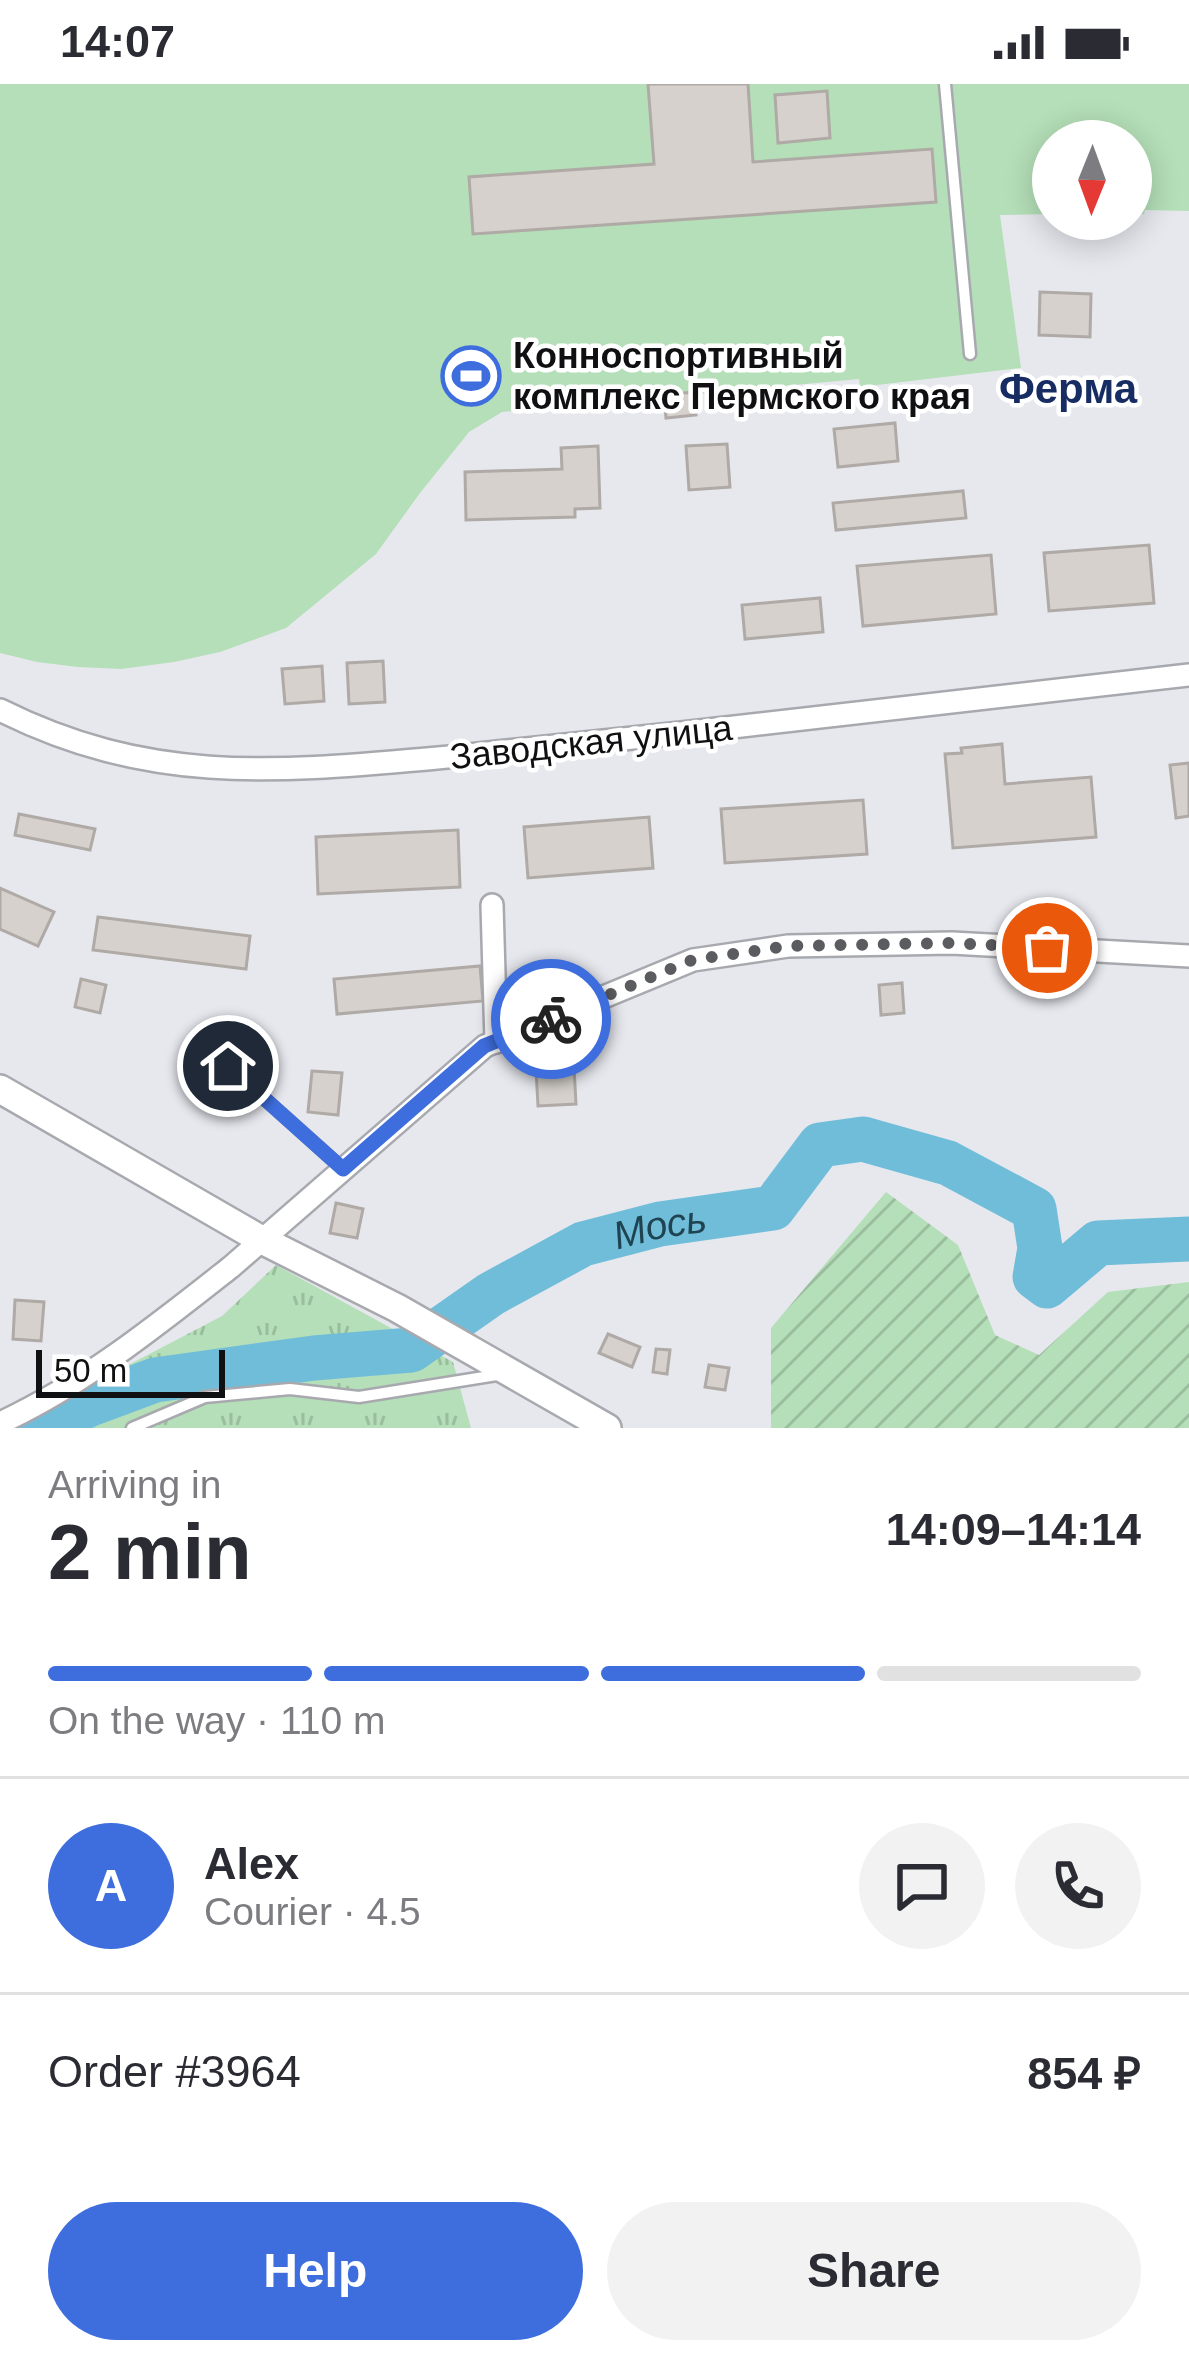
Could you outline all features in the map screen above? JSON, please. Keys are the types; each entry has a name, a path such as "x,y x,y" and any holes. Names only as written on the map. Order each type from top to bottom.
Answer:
{"street":[{"name":"Заводская улица","path":"0,710 90,747 151,762 281,770 522,751 1189,674"},
{"path":"492,905 496,1042"},
{"path":"0,1423 114,1357 231,1267 484,1046 692,960 788,946 952,943 1189,956"},
{"path":"0,1089 260,1239 397,1308 608,1428"}],"lane":[{"path":"944,84 970,354"},
{"path":"228,1066 343,1169"},
{"path":"133,1428 206,1397 290,1389 359,1397 512,1373"}],"green space":[{"name":"Конноспортивный комплекс Пермского края","path":"0,84 1189,84 1189,211 1152,210 1152,120 1032,120 1032,214 1000,215 1021,368 860,387 859,379 502,412 469,432 376,554 286,628 220,652 121,669 37,662 0,653"},
{"path":"886,1192 958,1245 995,1335 1039,1355 1108,1292 1189,1282 1189,1428 771,1428 771,1328"},
{"path":"276,1265 453,1362 471,1428 8,1428 222,1316"}],"building":[{"path":"648,84 748,84 753,162 932,149 936,202 473,234 469,177 654,164"},
{"path":"827,91 830,138 778,143 775,95"},
{"path":"1040,292 1091,294 1090,337 1039,335"},
{"path":"694,392 696,415 666,418 664,395"},
{"path":"895,423 898,461 838,467 834,429"},
{"path":"727,444 730,487 689,490 686,446"},
{"path":"598,446 600,508 575,509 575,517 466,520 465,472 562,469 561,448"},
{"path":"963,491 966,518 836,530 833,503"},
{"path":"1149,545 1154,603 1049,611 1044,553"},
{"path":"991,555 996,614 863,626 857,566"},
{"path":"820,598 823,632 745,639 742,605"},
{"path":"383,661 385,702 349,704 347,663"},
{"path":"322,666 324,701 285,704 282,669"},
{"path":"1002,744 1005,784 1091,777 1096,837 953,848 945,754"},
{"path":"1189,763 1189,816 1176,818 1170,765"},
{"path":"863,800 867,854 725,863 721,809"},
{"path":"19,814 95,829 90,850 15,835"},
{"path":"649,817 653,868 528,878 524,827"},
{"path":"458,830 460,887 318,894 316,837"},
{"path":"0,888 54,912 38,946 0,929"},
{"path":"98,917 250,936 246,969 93,950"},
{"path":"480,966 483,1001 337,1014 334,979"},
{"path":"81,979 106,985 100,1013 75,1007"},
{"path":"902,983 904,1013 881,1015 879,985"},
{"path":"573,1049 576,1104 538,1106 535,1051"},
{"path":"312,1071 342,1073 338,1115 308,1112"},
{"path":"336,1203 363,1209 357,1238 330,1233"},
{"path":"15,1300 44,1302 41,1341 13,1339"},
{"path":"608,1334 640,1347 632,1367 599,1353"},
{"path":"656,1349 670,1350 667,1374 653,1372"},
{"path":"709,1365 729,1368 725,1390 705,1387"}],"waterway":[{"name":"Мось","path":"41,1428 155,1380 411,1350 491,1294 583,1244 660,1224 773,1208 820,1145 863,1139 948,1163 1034,1209 1040,1248 1035,1277 1047,1286 1098,1243 1189,1239"}],"way so far":[{"path":"551,1019 692,960 788,946 952,943 1047,948"}],"place":[{"name":"Конноспортивный комплекс Пермского края","path":"471,376"}],"district":[{"name":"Ферма","path":"1068,388"}],"route":[{"path":"228,1066 343,1169 484,1046 551,1019"}]}
